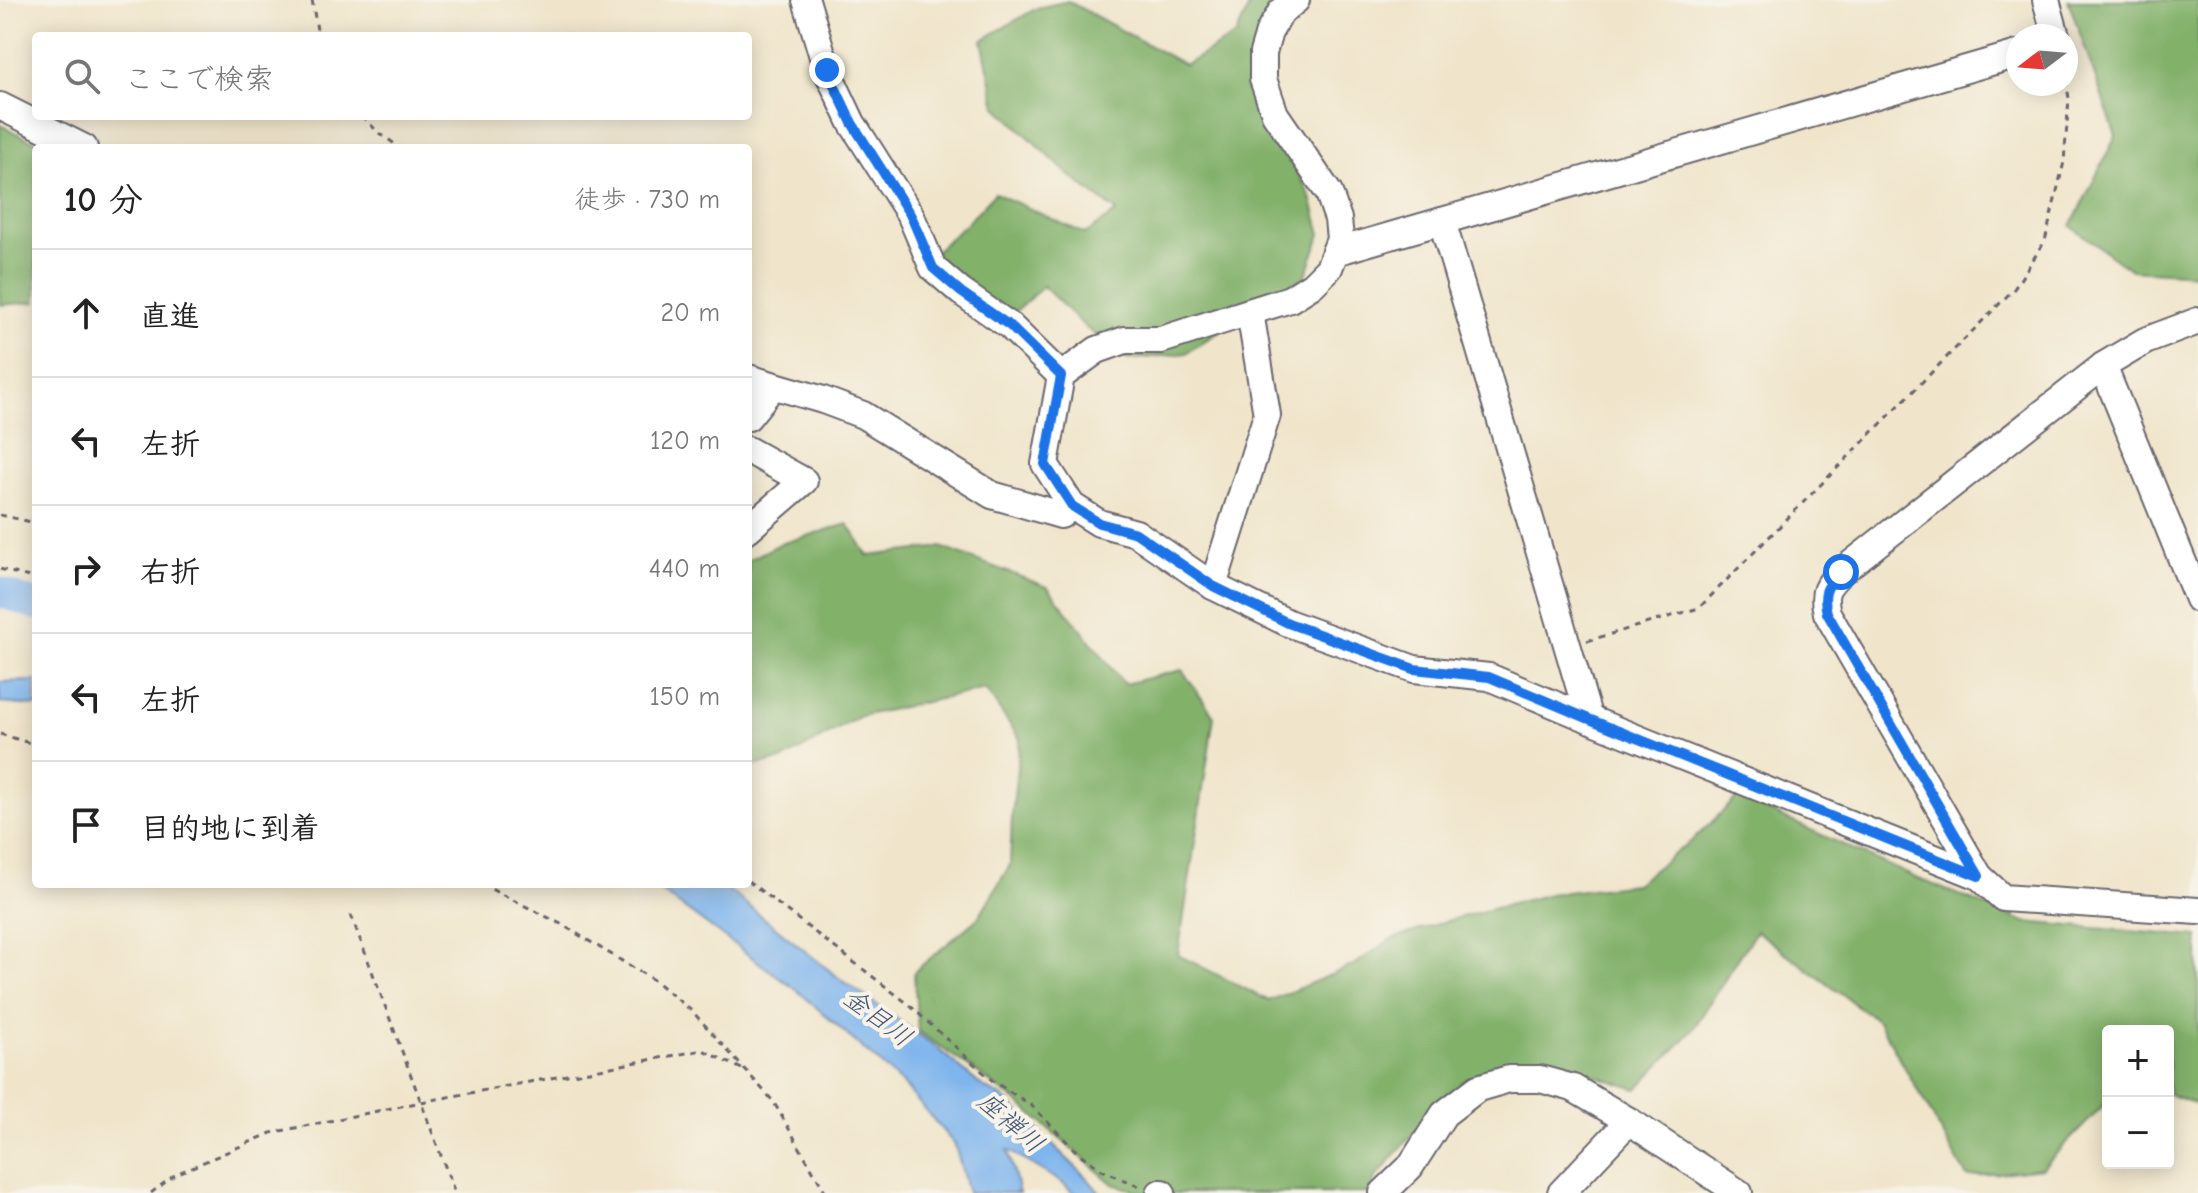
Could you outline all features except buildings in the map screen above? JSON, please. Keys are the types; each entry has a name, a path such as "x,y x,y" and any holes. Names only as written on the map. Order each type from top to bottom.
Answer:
{"street":[{"path":"806,0 827,70 852,123 911,216 933,268 1010,326 1061,376"},
{"path":"1032,507 1038,475 1045,464 1061,376 1097,350 1125,340 1161,340 1290,299 1312,285 1329,268 1340,239 1338,219 1329,193 1275,114 1263,79 1263,53 1269,32 1281,12 1296,0"},
{"path":"2046,0 2053,24"},
{"path":"1335,252 2006,57"},
{"path":"0,106 76,144"},
{"path":"1442,221 1589,719"},
{"path":"1213,586 1267,415 1250,312"},
{"path":"2198,321 2145,341 2103,366 1841,572 1830,583 1823,597 1827,613 1979,876 2003,898 2198,911"},
{"path":"2103,366 2198,599"},
{"path":"752,405 760,382 823,400 863,415 992,495 1061,515 1072,506"},
{"path":"752,452 804,481 752,526"},
{"path":"1045,464 1072,506 1099,523 1136,533 1213,586 1288,623 1414,669 1489,677 1979,876"},
{"path":"1383,1193 1410,1167 1444,1114 1478,1088 1509,1079 1540,1079 1573,1088 1739,1193"},
{"path":"1561,1193 1629,1121"}],"path":[{"path":"312,0 317,32"},
{"path":"1568,646 1699,608 2014,289 2045,241 2064,162 2069,96"},
{"path":"366,120 395,144"},
{"path":"0,515 32,522"},
{"path":"0,569 32,578"},
{"path":"0,734 32,744"},
{"path":"752,884 907,1003 993,1081 1031,1105 1077,1152 1102,1170 1151,1193"},
{"path":"489,888 561,924 655,981 693,1012 773,1101 826,1193"},
{"path":"351,915 455,1193"},
{"path":"151,1193 176,1174 271,1133 421,1102 703,1050 748,1072"}],"green space":[{"path":"1252,0 1290,0 1258,100 1311,197 1321,234 1306,275 1186,353 1128,360 1086,328 1043,286 1015,312 946,281 934,252 995,193 1085,234 1117,212 1069,175 996,106 982,40 1037,8 1068,1 1185,65 1236,35"},
{"path":"2068,0 2198,0 2198,274 2131,270 2071,226 2116,136"},
{"path":"0,125 45,144 32,144 32,302 0,305"},
{"path":"848,524 868,556 941,547 1048,587 1124,684 1182,670 1214,716 1178,955 1269,1001 1354,965 1390,940 1446,921 1549,894 1635,884 1694,839 1738,797 1914,877 2025,922 2198,937 2198,1105 2174,1096 2174,1025 2102,1025 2102,1107 2042,1168 1967,1177 1879,1022 1756,931 1692,1031 1637,1089 1562,1065 1512,1064 1445,1096 1377,1176 1368,1193 1144,1193 1113,1184 1014,1099 918,1031 914,972 978,918 1010,865 1020,739 985,689 861,716 782,760 752,766 752,558 780,544"}],"water":[{"path":"32,681 32,706 0,703 0,682"},
{"name":"座禅川","path":"656,888 726,888 839,978 932,1044 984,1088 1003,1097 1100,1193 1074,1193 1008,1150 1019,1193 968,1193 955,1145 904,1085 798,991"}],"waterway":[{"name":"金目川","path":"0,592 32,604"}],"route":[{"path":"827,70 852,123 911,216 933,268 1010,326 1061,376 1045,464 1072,506 1099,523 1136,533 1213,586 1288,623 1414,669 1489,677 1979,876 1827,613 1823,597 1830,583 1841,572"}]}
